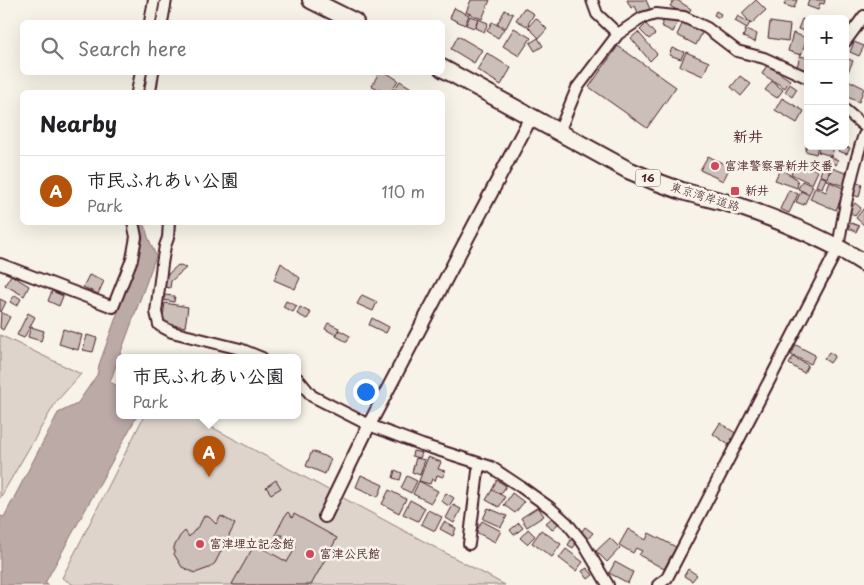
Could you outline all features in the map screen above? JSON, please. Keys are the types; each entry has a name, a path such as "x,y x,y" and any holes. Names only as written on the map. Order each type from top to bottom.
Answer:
{"highway":[{"path":"310,0 352,20"},
{"name":"東京湾岸道路","path":"445,70 628,170 682,191 742,207 776,220 838,248 864,263"}],"street":[{"path":"150,20 154,0"},
{"path":"162,20 166,0"},
{"path":"592,0 598,14 618,34"},
{"path":"559,132 577,88 618,34 642,18 656,14 684,17 706,28 738,52 764,58 804,76"},
{"path":"849,37 864,16"},
{"path":"137,90 140,75"},
{"path":"153,75 154,90"},
{"path":"849,113 864,126"},
{"path":"325,516 369,425 531,117"},
{"path":"658,585 667,578 838,248 845,203 856,157 864,134"},
{"path":"0,264 113,307 132,259 136,237 134,225"},
{"path":"169,225 156,312 159,325 172,332 240,349 252,354"},
{"path":"301,383 312,396 369,425 389,434 490,467 521,487 549,506 567,523 583,543 608,585"},
{"path":"469,544 478,471 481,464"}],"shaded area":[{"path":"140,225 145,225 156,256 120,354 116,354 116,366 110,382 116,385 116,419 135,419 45,583 48,585 0,585 0,516 4,517 58,413 77,404 97,375 143,238"},
{"path":"0,335 81,374 56,402 0,498"},
{"path":"142,419 197,419 505,585 74,585 62,578"}],"building":[{"path":"471,0 490,0 482,19 466,12"},
{"path":"627,0 646,0 650,9 639,15 635,6 631,8"},
{"path":"674,0 691,9 687,16 670,6"},
{"path":"756,0 766,10 751,24 742,13"},
{"path":"786,0 797,0 794,8 784,5"},
{"path":"809,0 825,0 824,4 820,3 818,10 807,6"},
{"path":"454,8 469,15 465,25 450,18"},
{"path":"524,8 534,14 527,26 516,20"},
{"path":"505,10 513,14 506,28 497,24"},
{"path":"716,11 721,14 719,18 714,15"},
{"path":"666,15 678,21 673,32 661,26"},
{"path":"470,16 478,19 474,28 466,25"},
{"path":"738,16 750,23 747,28 735,21"},
{"path":"536,18 547,29 539,38 528,27"},
{"path":"478,19 488,23 484,32 475,28"},
{"path":"802,19 804,20 804,31 798,29"},
{"path":"492,22 504,29 498,38 487,31"},
{"path":"683,22 703,31 696,45 677,35"},
{"path":"770,22 790,25 788,41 768,38"},
{"path":"646,24 655,34 649,39 640,30"},
{"path":"514,28 531,38 519,56 503,46"},
{"path":"746,29 757,34 755,42 743,37"},
{"path":"638,32 657,54 650,61 631,38"},
{"path":"793,33 804,37 804,46 801,55 788,51"},
{"path":"458,36 482,50 474,63 451,49"},
{"path":"538,38 543,46 535,51 530,43"},
{"path":"854,42 864,46 859,56 850,52"},
{"path":"618,46 676,87 647,128 589,87"},
{"path":"672,48 684,52 681,59 669,55"},
{"path":"686,52 709,62 703,76 680,66"},
{"path":"487,53 511,68 501,85 477,70"},
{"path":"800,56 804,57 804,69 797,67"},
{"path":"849,59 853,61 849,70"},
{"path":"767,65 790,80 785,88 762,74"},
{"path":"378,75 390,75 398,80 392,90 381,90 372,86"},
{"path":"740,76 751,84 741,96 731,87"},
{"path":"849,80 864,88 859,102 849,98"},
{"path":"400,81 413,89 412,90 394,90"},
{"path":"772,81 783,90 777,98 765,90"},
{"path":"790,84 797,89 792,97 785,92"},
{"path":"782,98 804,111 797,123 775,110"},
{"path":"805,150 817,150 816,154"},
{"path":"819,150 833,150 832,156 818,152"},
{"path":"838,150 849,150 847,154"},
{"path":"708,156 730,167 723,181 700,170"},
{"path":"829,156 838,160 836,165 827,161"},
{"path":"798,161 818,171 812,184 791,174"},
{"path":"824,163 831,166 827,178 820,175"},
{"path":"832,168 848,174 844,186 827,180"},
{"path":"780,169 794,177 798,182 797,188 775,180"},
{"path":"820,176 826,178 822,188 816,186"},
{"path":"802,181 813,186 809,194 798,189"},
{"path":"830,182 845,189 836,210 810,199 815,187 826,192"},
{"path":"853,182 862,184 859,197 850,194"},
{"path":"789,190 798,194 789,213 780,209"},
{"path":"801,191 809,195 804,205 796,202"},
{"path":"855,203 861,208 855,216 849,211"},
{"path":"864,208 864,225 856,218"},
{"path":"851,223 859,226 856,232 848,228"},
{"path":"281,263 300,278 295,289 274,280"},
{"path":"178,265 186,268 171,281 170,288 165,287 166,276"},
{"path":"11,275 29,286 24,296 5,285"},
{"path":"89,275 104,281 98,294 83,287"},
{"path":"52,291 63,296 59,306 48,301"},
{"path":"15,295 21,299 17,306 10,302"},
{"path":"164,295 175,296 174,302 163,300"},
{"path":"362,295 377,302 373,311 357,304"},
{"path":"0,299 6,302 1,312 0,312"},
{"path":"286,301 297,306 293,312 283,307"},
{"path":"165,303 188,307 185,327 162,323"},
{"path":"300,307 311,313 307,319 297,314"},
{"path":"1,312 10,317 3,330 0,328"},
{"path":"28,313 35,317 24,338 17,335"},
{"path":"372,318 389,327 386,333 369,325"},
{"path":"328,323 339,328 336,335 325,329"},
{"path":"31,327 44,331 41,341 28,337"},
{"path":"63,329 82,335 78,350 59,344"},
{"path":"339,330 350,336 347,342 336,336"},
{"path":"87,335 97,338 93,352 83,350"},
{"path":"796,345 815,355 811,364 791,355"},
{"path":"829,352 835,356 830,363 824,359"},
{"path":"793,357 808,365 804,373 789,364"},
{"path":"720,423 737,434 729,445 713,434"},
{"path":"312,451 331,459 325,474 306,466"},
{"path":"413,451 422,453 420,458 412,456"},
{"path":"428,457 441,462 438,469 445,471 443,477 437,475 435,481 432,479 430,484 419,481"},
{"path":"416,458 425,460 420,475 412,472"},
{"path":"395,470 402,473 400,480 393,478"},
{"path":"361,475 383,485 378,497 356,487"},
{"path":"407,476 417,481 411,493 401,488"},
{"path":"276,480 281,488 271,494 266,487"},
{"path":"497,480 506,486 501,494 492,490"},
{"path":"419,481 438,491 431,503 413,494"},
{"path":"389,490 406,499 399,513 382,504"},
{"path":"492,490 505,497 499,507 486,500"},
{"path":"446,493 454,498 449,506 441,501"},
{"path":"512,493 524,502 515,513 504,505"},
{"path":"410,500 425,508 418,521 403,514"},
{"path":"453,505 461,509 454,523 446,518"},
{"path":"538,507 544,516 527,527 521,518"},
{"path":"488,508 507,516 501,527 483,519"},
{"path":"428,510 442,517 435,531 421,524"},
{"name":"富津公民館","path":"288,512 292,518 294,514 337,538 311,585 232,584 255,544 287,562 296,547 281,539 283,535 276,535 276,533"},
{"name":"富津埋立記念館","path":"204,516 209,517 216,524 221,516 235,524 215,563 209,568 195,573 182,567 174,554 174,547 185,531 189,537"},
{"path":"553,517 559,523 552,530 546,523"},
{"path":"482,521 501,531 495,542 476,532"},
{"path":"444,522 456,528 453,536 440,529"},
{"path":"519,523 523,528 514,535 510,530"},
{"path":"585,527 593,533 587,540 580,534"},
{"path":"528,529 535,536 527,544 520,538"},
{"path":"628,529 646,540 649,533 676,547 664,569 639,555 642,551 636,548 633,553 619,545"},
{"path":"541,530 561,544 552,557 532,543"},
{"path":"572,538 577,542 573,548 568,545"},
{"path":"610,538 620,548 607,562 596,551"},
{"path":"566,549 583,562 576,571 559,558"},
{"path":"615,562 633,572 628,583 609,573"},
{"path":"587,568 593,575 588,579 582,571"},
{"path":"688,569 697,575 692,581 684,576"}],"waterway":[{"path":"143,90 146,75"}],"place":[{"name":"富津警察署新井交番","path":"715,166"},
{"name":"新井","path":"735,191"},
{"name":"市民ふれあい公園","path":"209,477"},
{"name":"富津埋立記念館","path":"200,544"},
{"name":"富津公民館","path":"310,554"}],"district":[{"name":"新井","path":"748,137"}]}
